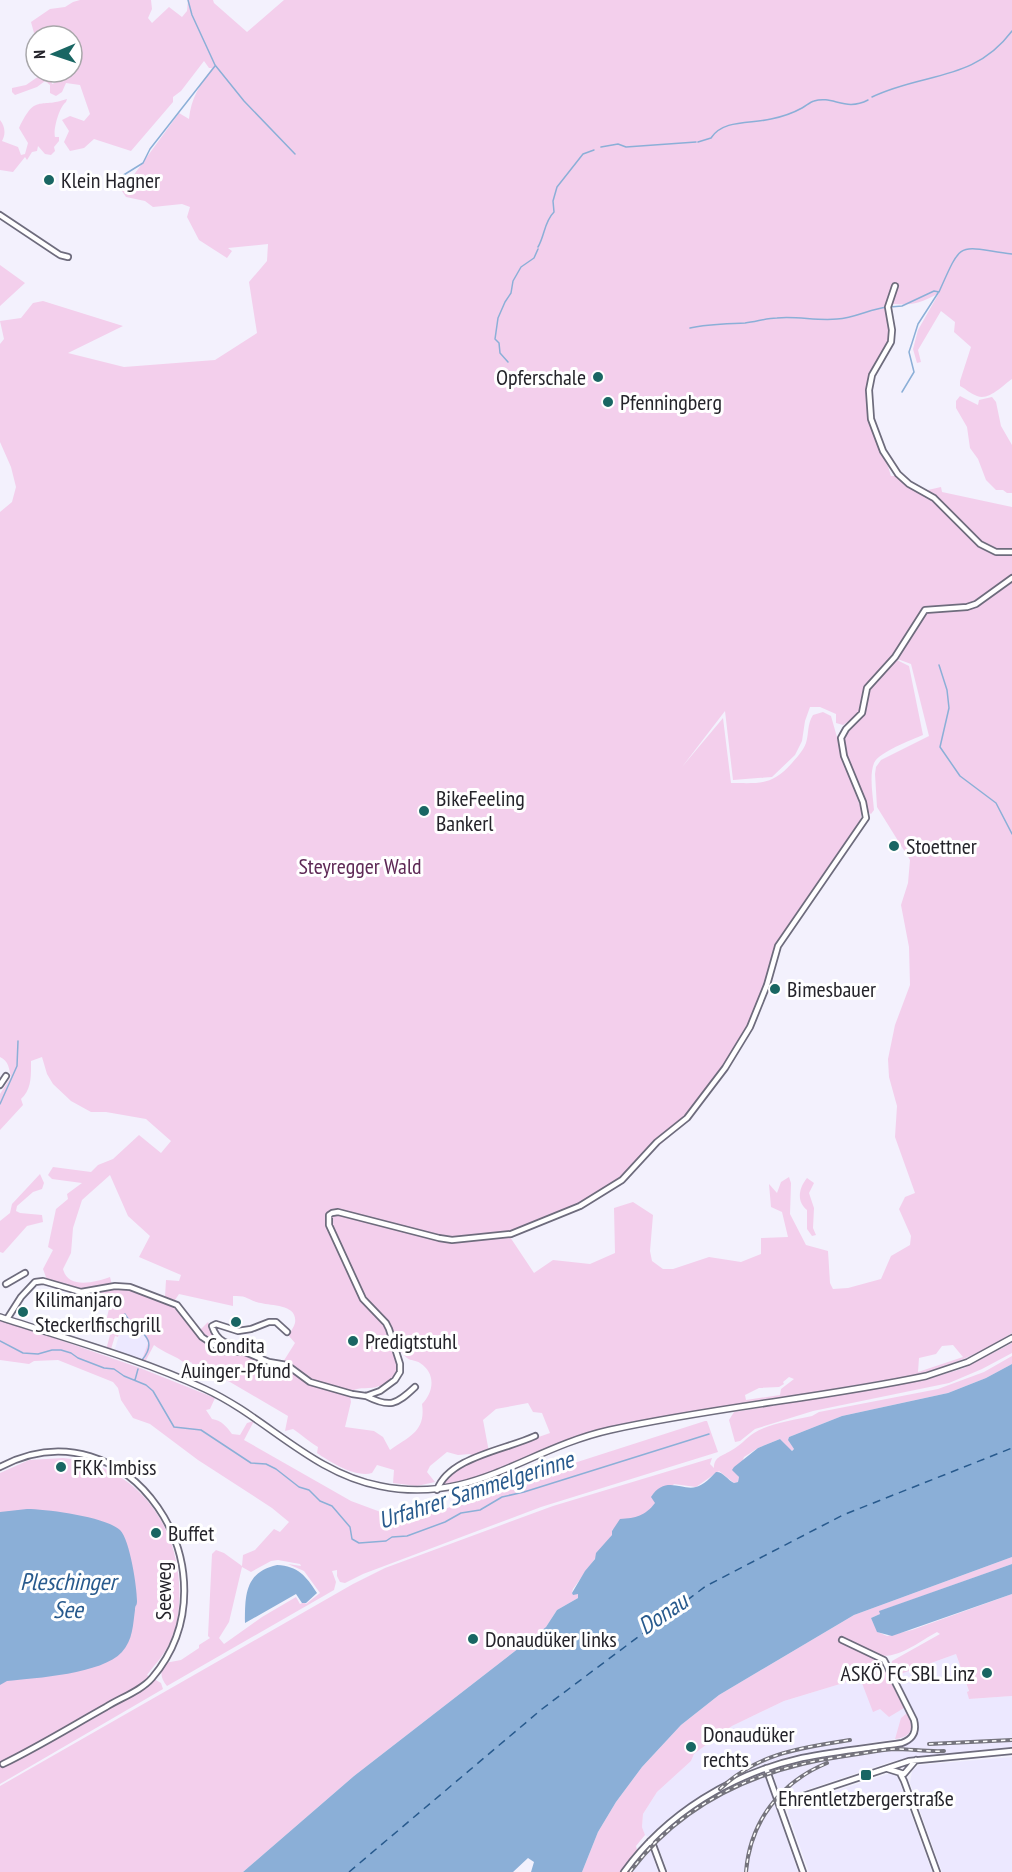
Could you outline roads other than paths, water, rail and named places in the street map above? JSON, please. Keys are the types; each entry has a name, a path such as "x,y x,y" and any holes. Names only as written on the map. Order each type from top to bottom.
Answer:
{"main road":[{"path":"0,1317 153,1368 205,1389 242,1408 310,1457 345,1476 382,1487 411,1490 437,1490 461,1486 486,1478 559,1446 596,1434 935,1374 980,1357 1012,1338"}],"street":[{"path":"0,215 60,255 68,257"},
{"path":"895,286 888,307 892,330 891,342 872,375 869,390 871,419 883,451 894,470 909,484 934,498 980,544 996,552 1012,552"},
{"path":"366,1396 380,1391 395,1380 400,1372 399,1358 386,1323 368,1305 359,1291 329,1225 329,1215 338,1212 452,1240 499,1236 524,1230 547,1218 580,1206 627,1176 654,1145 687,1118 725,1068 756,1013 778,946 866,818 863,802 841,743 846,729 862,713 867,688 895,657 925,610 967,607 976,604 1012,578"},
{"path":"0,1085 6,1076"},
{"path":"6,1284 25,1273"},
{"path":"7,1319 21,1297 35,1282 43,1281 81,1292 115,1286 130,1287 177,1305 202,1337 223,1351 245,1353 291,1367 306,1380 316,1384 366,1396 386,1404 397,1403 415,1387"},
{"path":"260,1359 261,1353 255,1349 226,1344 212,1326 216,1324 238,1331 263,1323 276,1322 287,1332"},
{"path":"437,1490 446,1474 462,1462 535,1436"},
{"name":"Seeweg","path":"0,1467 23,1456 73,1453 101,1460 124,1473 150,1496 168,1524 180,1554 184,1593 177,1638 168,1655 147,1683 3,1764"},
{"path":"624,1872 650,1841 676,1818 702,1799 735,1781 766,1768 814,1756 902,1743 914,1734 916,1728 914,1720 884,1660 843,1640"},
{"path":"779,1804 901,1763 1012,1752"},
{"path":"887,1768 904,1774 916,1760"},
{"path":"901,1763 906,1764 908,1771 906,1785"},
{"path":"901,1763 897,1768 906,1785 937,1872"},
{"path":"766,1768 803,1872"},
{"path":"650,1841 663,1872"}],"water":[{"name":"Donau","path":"1012,1364 1012,1557 854,1615 719,1695 681,1725 642,1767 616,1802 598,1832 582,1872 531,1872 534,1862 528,1858 513,1872 243,1872 354,1776 546,1627 557,1610 578,1598 578,1594 573,1595 572,1593 595,1559 596,1553 612,1535 620,1519 635,1517 648,1511 655,1503 651,1497 656,1490 668,1485 696,1487 705,1483 716,1472 734,1483 738,1482 739,1477 732,1470 758,1448 780,1439 792,1451 794,1449 788,1440 789,1437 842,1416 948,1393 986,1378"},
{"name":"Pleschinger See","path":"27,1509 62,1512 90,1518 113,1525 120,1530 130,1553 137,1603 132,1632 126,1647 113,1659 68,1674 7,1681 0,1685 0,1512"},
{"path":"1012,1564 1012,1594 892,1636 877,1632 871,1618 880,1614 879,1611"},
{"path":"277,1565 291,1567 301,1573 317,1593 306,1603 302,1603 296,1594 245,1623 249,1586 258,1573"}],"waterway":[{"path":"188,0 192,15 215,65 244,101 295,154"},
{"path":"872,97 910,83 965,68 997,47 1012,31"},
{"path":"122,176 143,163 150,149 215,66"},
{"path":"698,142 711,138 716,132 730,125 779,117 795,112 814,101 827,100 853,104 868,100"},
{"path":"601,147 618,144 626,147 696,142"},
{"path":"538,247 548,220 554,212 553,201 557,187 583,154 594,150"},
{"path":"508,362 500,353 499,343 495,339 498,318 521,267 534,258 538,249"},
{"path":"890,307 902,306 934,291 939,292 953,262 964,250 981,249 1012,254"},
{"path":"902,392 914,372 909,352 918,324 938,293"},
{"path":"690,328 773,318 837,319 887,307"},
{"path":"939,665 947,690 949,708 940,747 960,776 996,803 1012,834"},
{"path":"0,1104 17,1066 18,1041"},
{"path":"125,1314 148,1339 149,1345 142,1360"},
{"name":"Urfahrer Sammelgerinne","path":"0,1341 23,1353 38,1354 52,1350 71,1353 104,1368 114,1369 146,1385 153,1391 174,1427 201,1430 251,1463 266,1464 276,1469 299,1487 309,1490 320,1501 332,1506 350,1527 352,1539 359,1543 386,1541 392,1537 407,1536 445,1522 461,1513 480,1510 502,1497 709,1434"},
{"path":"135,1380 138,1369"}],"railway":[{"path":"720,1789 749,1767 780,1754 850,1740"},
{"path":"929,1744 1012,1740"},
{"path":"630,1872 651,1847 699,1807 753,1779 813,1762 876,1751 894,1749 944,1751"},
{"path":"746,1872 754,1836 771,1806 782,1792 796,1781 827,1763"}],"place":[{"name":"Klein Hagner","path":"49,180"},
{"name":"Opferschale","path":"598,377"},
{"name":"Pfenningberg","path":"608,402"},
{"name":"BikeFeeling Bankerl","path":"424,811"},
{"name":"Stoettner","path":"894,846"},
{"name":"Bimesbauer","path":"775,989"},
{"name":"Kilimanjaro Steckerlfischgrill","path":"23,1312"},
{"name":"Condita Auinger-Pfund","path":"236,1322"},
{"name":"Predigtstuhl","path":"353,1341"},
{"name":"FKK Imbiss","path":"61,1467"},
{"name":"Buffet","path":"156,1533"},
{"name":"Donaudüker links","path":"473,1639"},
{"name":"ASKÖ FC SBL Linz","path":"987,1673"},
{"name":"Donaudüker rechts","path":"691,1747"},
{"name":"Ehrentletzbergerstraße","path":"866,1775"}],"park label":[{"name":"Steyregger Wald","path":"360,866"}]}
